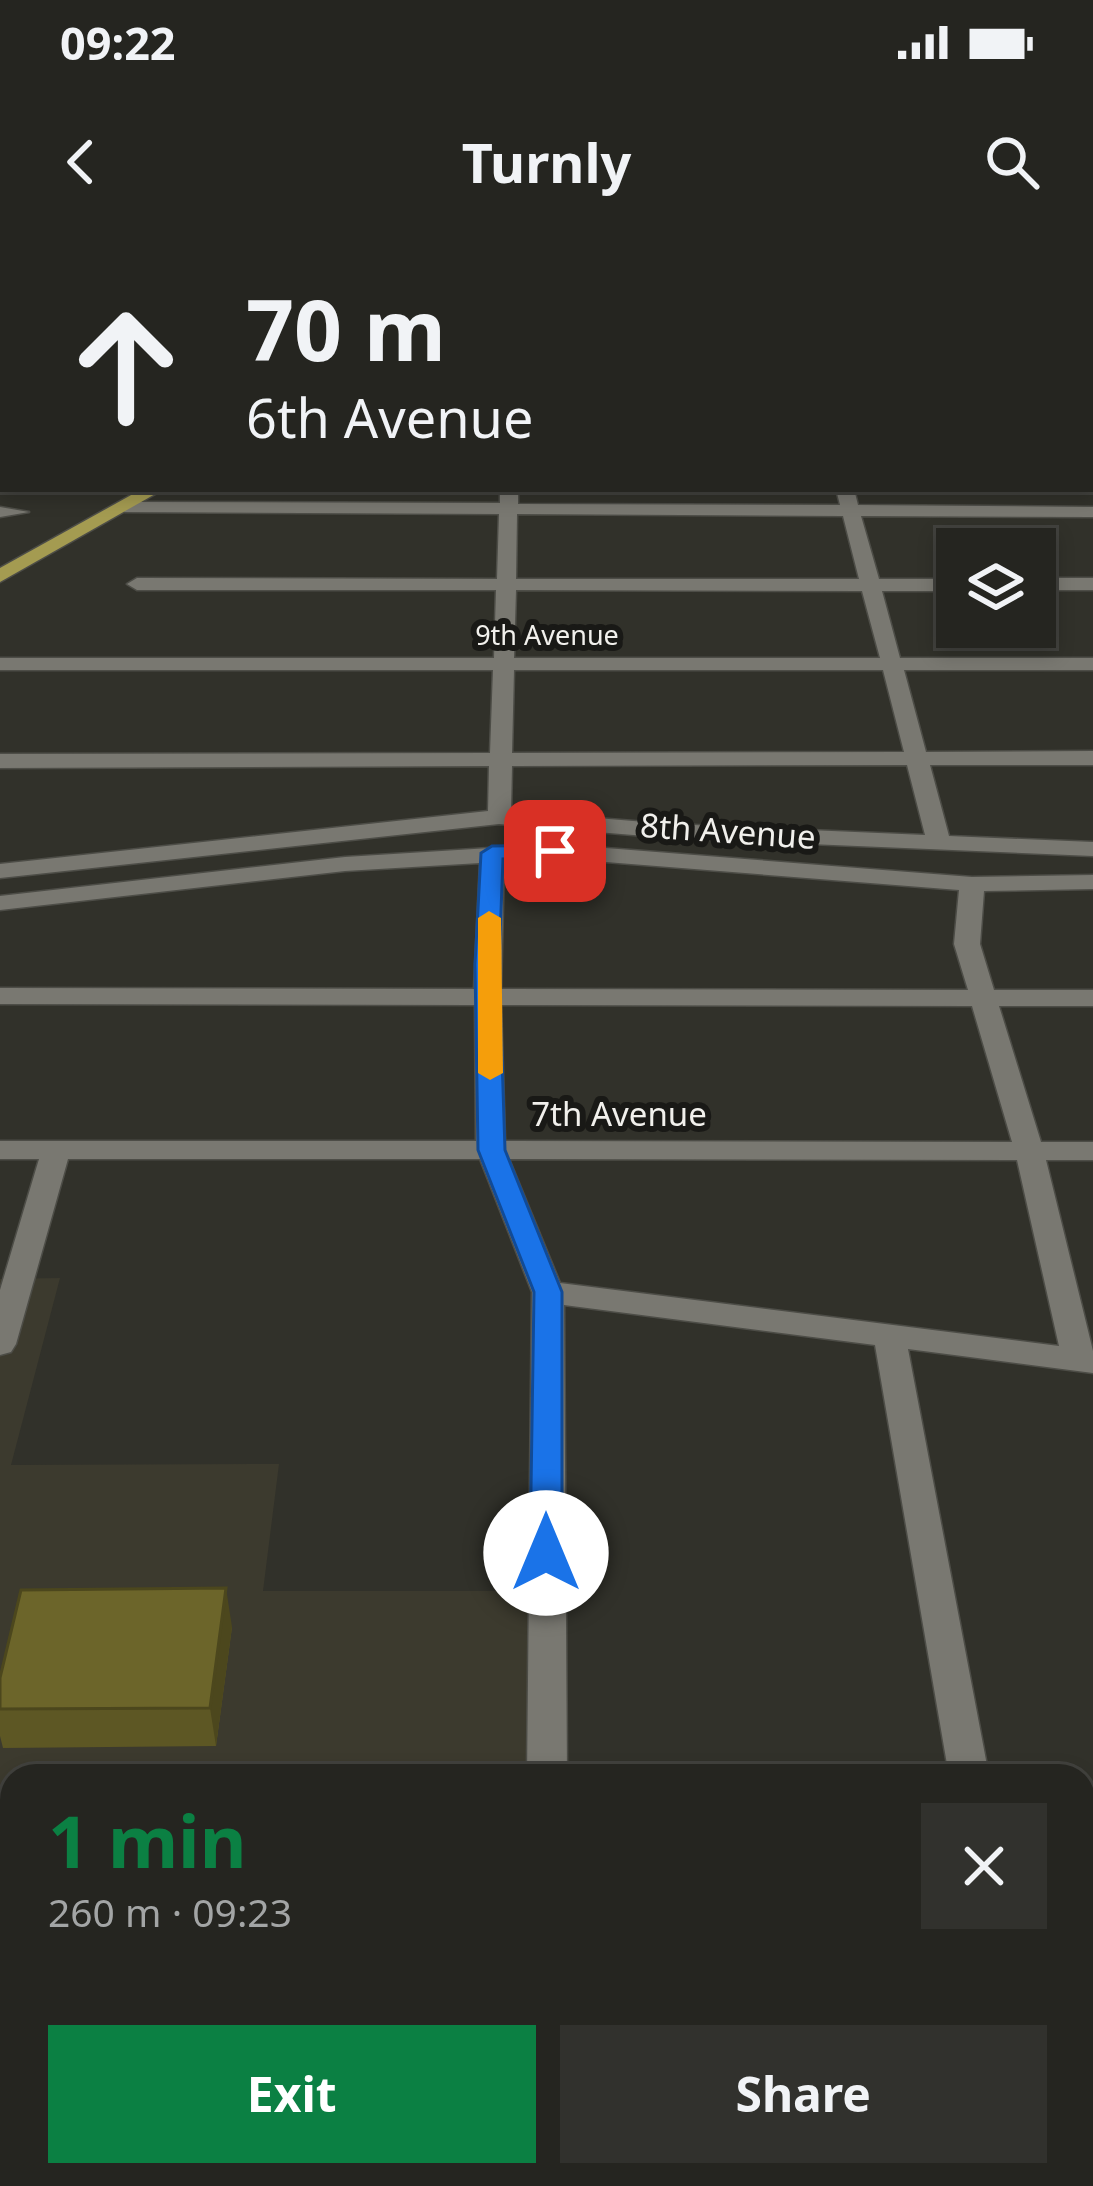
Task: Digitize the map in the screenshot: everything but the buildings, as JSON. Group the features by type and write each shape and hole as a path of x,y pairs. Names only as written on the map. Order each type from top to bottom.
{"main road":[{"path":"0,576 150,492"}],"street":[{"path":"499,817 508,492"},
{"path":"846,492 939,842"},
{"path":"125,507 1093,512"},
{"path":"137,584 936,584"},
{"path":"1056,584 1093,584"},
{"name":"9th Avenue","path":"0,664 1093,664"},
{"path":"0,761 1093,758"},
{"name":"8th Avenue","path":"0,872 499,817 670,831 1093,849"},
{"path":"492,853 491,1150 548,1292 547,1764"},
{"name":"8th Avenue","path":"0,903 492,853 582,853 972,884 1093,882"},
{"path":"548,1292 1086,1361 967,944 972,884"},
{"path":"0,996 1093,998"},
{"name":"7th Avenue","path":"0,1150 1093,1150"},
{"path":"0,1344 56,1150"},
{"path":"890,1334 967,1764"}],"shaded area":[{"path":"60,1278 11,1465 279,1464 263,1591 542,1591 545,1764 0,1764 0,1279"}],"slow traffic":[{"path":"489,918 490,1073"}],"route":[{"path":"546,1553 548,1292 491,1150 487,964 492,853 555,851"}]}
